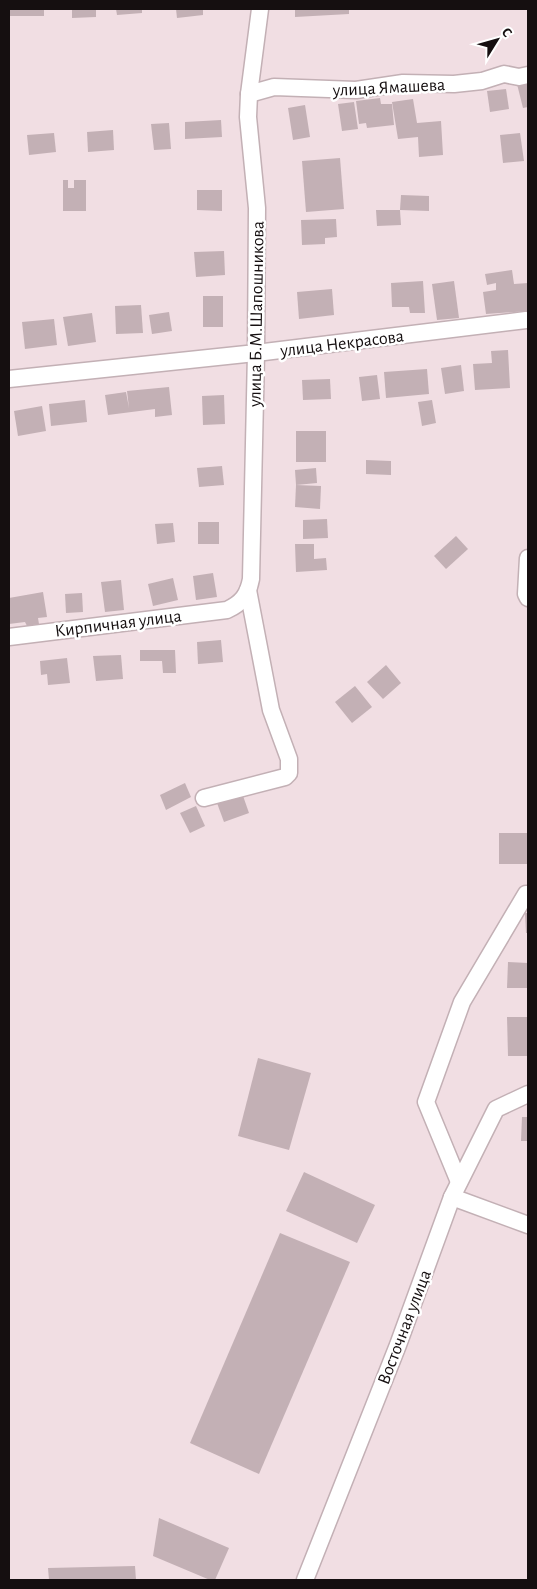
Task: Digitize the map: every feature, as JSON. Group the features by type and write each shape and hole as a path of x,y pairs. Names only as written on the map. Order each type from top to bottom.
{"street":[{"name":"улица Б.М.Шапошникова","path":"204,798 285,778 288,774 290,760 272,710 248,590 250,579 256,354 257,208 248,117 249,94 260,9"},
{"name":"улица Ямашева","path":"249,94 274,87 356,90 403,83 454,84 482,81 504,74 519,77 528,75"},
{"name":"улица Некрасова","path":"9,379 256,354 526,320"},
{"path":"528,558 526,594 528,598"},
{"name":"Кирпичная улица","path":"9,637 226,610 236,606 248,590"},
{"path":"527,894 462,1002 426,1102 456,1190 528,1224"},
{"name":"Восточная улица","path":"306,1580 398,1345 456,1190 496,1109 528,1094"}],"building":[{"path":"9,9 44,9 44,16 9,16"},
{"path":"72,9 96,9 96,17 72,18"},
{"path":"116,9 142,9 142,13 117,15"},
{"path":"176,9 203,9 203,15 177,18"},
{"path":"295,9 349,9 349,14 295,17"},
{"path":"528,81 528,107 523,108 517,84"},
{"path":"506,89 509,109 490,112 487,91"},
{"path":"380,98 381,104 392,104 394,125 367,128 366,123 359,124 356,101"},
{"path":"413,99 417,123 441,121 443,155 419,157 418,137 398,139 392,102"},
{"path":"354,102 358,129 342,131 338,104"},
{"path":"305,105 310,137 293,140 288,108"},
{"path":"221,120 222,137 185,139 185,122"},
{"path":"169,123 171,149 154,150 151,124"},
{"path":"113,130 114,150 88,152 87,132"},
{"path":"54,133 56,152 29,155 27,135"},
{"path":"520,133 524,161 503,163 500,135"},
{"path":"340,158 344,209 306,212 302,161"},
{"path":"63,180 68,180 68,188 74,188 74,180 86,180 86,211 63,211"},
{"path":"197,190 222,190 222,211 197,210"},
{"path":"401,195 429,196 429,211 400,210"},
{"path":"376,210 400,210 401,225 377,226"},
{"path":"336,219 337,237 325,238 325,244 302,245 301,220"},
{"path":"224,251 225,275 196,277 194,252"},
{"path":"512,270 514,284 528,283 528,311 486,314 483,292 496,290 496,283 487,285 485,274"},
{"path":"423,281 425,313 410,313 409,307 392,307 391,283"},
{"path":"454,281 459,318 437,320 432,284"},
{"path":"332,289 334,315 299,319 297,292"},
{"path":"203,296 223,296 223,327 203,327"},
{"path":"141,305 143,333 116,334 115,306"},
{"path":"169,312 172,331 152,334 149,315"},
{"path":"92,313 96,342 68,346 63,317"},
{"path":"54,319 57,345 25,349 22,322"},
{"path":"508,350 510,388 475,390 473,364 492,363 491,351"},
{"path":"461,365 464,391 445,394 441,368"},
{"path":"427,369 429,394 386,398 384,372"},
{"path":"377,375 380,399 362,401 359,377"},
{"path":"330,379 331,399 303,400 302,380"},
{"path":"169,387 172,415 155,417 155,409 108,415 105,395 126,392 129,408 127,391"},
{"path":"224,395 225,424 203,425 202,396"},
{"path":"85,400 87,422 51,426 49,404"},
{"path":"432,400 436,423 422,426 418,402"},
{"path":"42,406 46,431 18,436 14,411"},
{"path":"296,431 326,431 326,462 296,462"},
{"path":"366,460 391,461 391,475 366,474"},
{"path":"222,466 224,485 199,487 197,468"},
{"path":"316,468 317,483 296,485 295,470"},
{"path":"296,485 321,486 320,509 295,507"},
{"path":"327,519 328,538 303,539 303,520"},
{"path":"198,522 219,522 219,544 198,544"},
{"path":"173,523 175,542 157,544 155,524"},
{"path":"456,536 468,549 446,569 434,556"},
{"path":"295,544 314,544 314,559 326,558 327,570 296,572"},
{"path":"213,573 217,597 196,600 193,576"},
{"path":"173,578 178,600 153,606 148,584"},
{"path":"121,580 124,610 105,612 101,582"},
{"path":"43,592 47,617 38,618 39,624 27,626 25,622 9,624 9,598"},
{"path":"82,593 83,612 66,613 65,594"},
{"path":"221,640 223,662 198,664 197,642"},
{"path":"140,650 175,650 176,673 163,673 162,661 140,661"},
{"path":"121,655 123,679 96,681 93,656"},
{"path":"67,658 70,683 48,685 47,674 41,675 40,661"},
{"path":"386,665 401,683 383,699 367,682"},
{"path":"355,686 372,707 352,723 335,702"},
{"path":"185,783 191,797 166,810 160,795"},
{"path":"242,793 249,813 224,822 217,803"},
{"path":"196,806 205,826 190,833 180,813"},
{"path":"499,833 528,833 528,864 499,864"},
{"path":"525,913 528,913 528,933 526,933"},
{"path":"508,962 528,963 528,988 507,988"},
{"path":"507,1017 528,1017 528,1056 508,1056"},
{"path":"258,1058 311,1073 289,1150 238,1136"},
{"path":"522,1117 528,1117 528,1141 521,1141"},
{"path":"304,1172 375,1205 357,1243 286,1211"},
{"path":"280,1233 350,1262 259,1474 190,1443"},
{"path":"159,1518 229,1548 215,1580 210,1580 153,1556"},
{"path":"135,1566 136,1580 49,1580 48,1568"}]}
